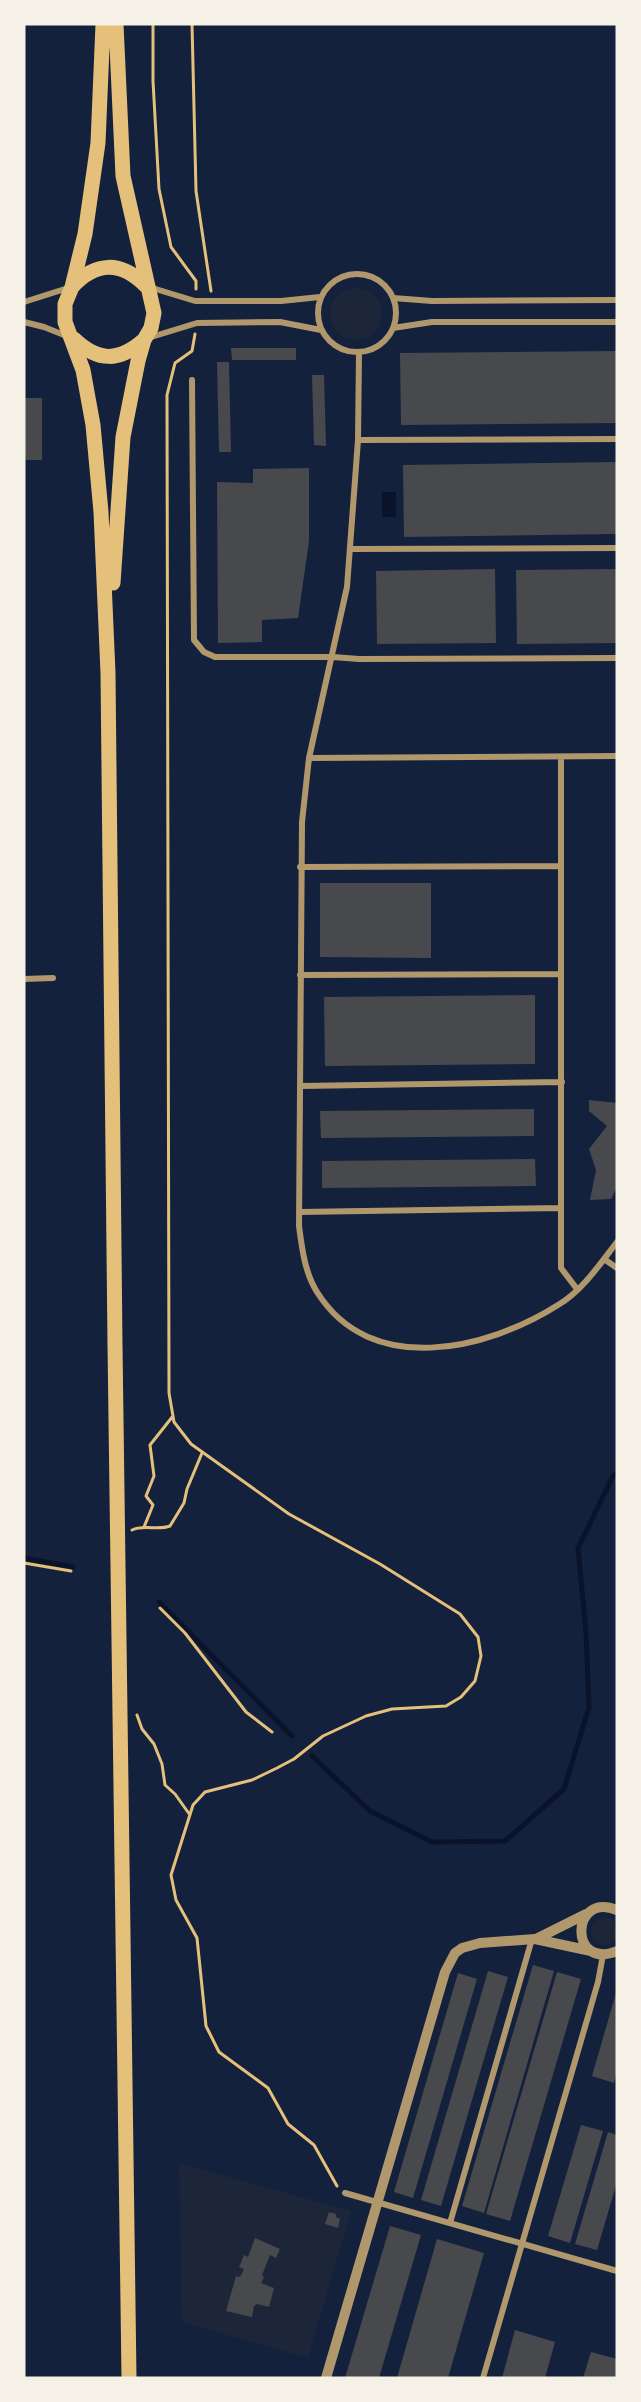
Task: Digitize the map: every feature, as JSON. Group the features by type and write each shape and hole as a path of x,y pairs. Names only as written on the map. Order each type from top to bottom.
{"main road":[{"path":"103,24 98,143 86,234 72,287 65,304 65,322 73,338 83,370 93,425 101,512 108,673 129,2378"},
{"path":"108,673 123,437 144,340 151,327 154,313 152,299 146,286 123,176 116,24"},
{"path":"72,287 88,273 108,267 129,272 146,286"},
{"path":"73,338 84,349 100,356 116,356 132,351 144,340"}],"street":[{"path":"350,274 364,274 376,278 393,298 396,308 393,328 378,346 359,353 345,350 335,346 321,330 318,320 320,297 338,278 350,274"},
{"path":"146,286 195,301 281,301 320,297"},
{"path":"24,302 72,287"},
{"path":"393,298 432,301 617,300"},
{"path":"24,322 73,338"},
{"path":"144,340 197,323 280,322 321,330"},
{"path":"393,328 432,322 617,322"},
{"path":"359,353 358,440 347,587 309,758 302,822 299,1212 304,1262 316,1291 331,1310 358,1333 385,1344 421,1348 457,1346 488,1339 560,1304 577,1289 617,1242"},
{"path":"192,380 194,640 204,652 215,657 617,658"},
{"path":"358,440 617,439"},
{"path":"350,549 617,548"},
{"path":"309,758 617,756"},
{"path":"561,757 561,1268 577,1289"},
{"path":"300,867 561,866"},
{"path":"300,975 561,974"},
{"path":"24,979 53,978"},
{"path":"300,1086 562,1082"},
{"path":"299,1212 561,1208"},
{"path":"604,1259 617,1268"},
{"path":"450,2223 533,1939 602,1907 617,1903"},
{"path":"602,1907 617,1910"},
{"path":"589,1913 581,1926 580,1934 591,1951"},
{"path":"326,2378 441,1983 455,1953 469,1945 533,1939 603,1955 617,1951"},
{"path":"483,2378 598,1982 603,1955"},
{"path":"345,2193 617,2271"}],"path":[{"path":"153,24 159,189 171,247 196,281"},
{"path":"192,24 196,191 213,301"},
{"path":"192,351 176,363 167,395 169,1393 174,1422 191,1444 289,1514 380,1564 460,1614 478,1636 481,1656 476,1681 461,1697 446,1706 392,1709 366,1716 335,1729 294,1759 252,1780 205,1792 193,1805 171,1875 176,1900 197,1938 206,2026 219,2052 268,2088 288,2124 314,2145 333,2182 345,2193"},
{"path":"144,1527 153,1505 146,1496 154,1476 150,1445 173,1416"},
{"path":"129,1538 135,1528 170,1526 184,1503 187,1489 203,1453"},
{"path":"24,1563 71,1571"},
{"path":"160,1608 185,1633 246,1712 272,1732"},
{"path":"134,1709 142,1729 154,1744 162,1764 165,1785 175,1794 190,1815"}],"shaded area":[{"path":"351,288 361,288 375,295 382,314 375,333 361,340 351,340 341,336 334,329 330,319 330,309 334,299 341,292"},
{"path":"382,492 396,492 396,517 382,517"},
{"path":"605,1917 615,1921 619,1931 615,1941 605,1945 595,1941 591,1931 595,1921"},
{"path":"179,2163 351,2211 308,2358 182,2322"}],"building":[{"path":"231,348 296,348 296,360 232,360"},
{"path":"617,351 617,423 401,425 400,353"},
{"path":"217,362 229,362 231,452 219,452"},
{"path":"312,375 324,375 326,446 314,445"},
{"path":"24,398 42,398 42,460 25,460"},
{"path":"617,462 617,534 404,537 403,465"},
{"path":"309,468 309,541 298,618 262,620 262,642 218,643 217,482 253,483 253,469"},
{"path":"495,569 496,643 377,644 376,571"},
{"path":"617,569 617,643 517,644 516,570"},
{"path":"320,883 431,883 431,958 320,957"},
{"path":"535,995 535,1064 325,1066 324,997"},
{"path":"589,1100 617,1103 617,1187 611,1199 590,1200 596,1170 589,1149 607,1126 589,1111"},
{"path":"534,1109 534,1136 321,1138 320,1111"},
{"path":"535,1159 536,1186 322,1188 322,1161"},
{"path":"533,1965 554,1971 484,2213 462,2206"},
{"path":"488,1971 508,1977 441,2206 421,2200"},
{"path":"557,1972 581,1979 510,2221 486,2214"},
{"path":"458,1973 477,1979 413,2198 394,2192"},
{"path":"616,1993 617,2071 614,2083 592,2076"},
{"path":"581,2125 603,2131 570,2243 548,2236"},
{"path":"608,2132 617,2135 617,2182 597,2250 575,2244"},
{"path":"329,2212 336,2214 336,2217 340,2219 338,2228 325,2224"},
{"path":"390,2226 421,2235 379,2378 345,2378"},
{"path":"255,2238 280,2249 276,2258 270,2255 262,2275 264,2277 261,2283 274,2288 269,2307 257,2304 254,2306 252,2317 226,2311 236,2276 240,2277 244,2269 239,2267 244,2255 248,2257"},
{"path":"437,2239 484,2253 448,2378 397,2378"},
{"path":"515,2330 555,2342 545,2378 502,2378"},
{"path":"591,2352 617,2359 617,2378 583,2378"}],"waterway":[{"path":"312,1756 370,1811 432,1842 505,1841 564,1789 589,1707 586,1632 578,1548 613,1476 617,1473"},
{"path":"24,1558 73,1567"},
{"path":"159,1602 292,1736"}]}
